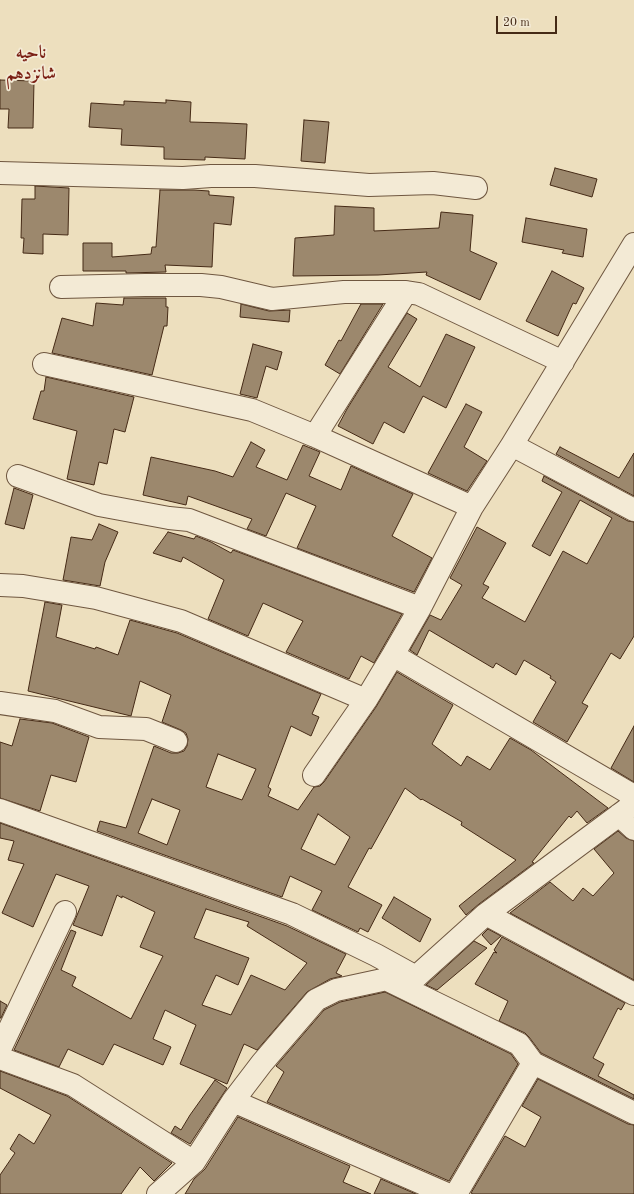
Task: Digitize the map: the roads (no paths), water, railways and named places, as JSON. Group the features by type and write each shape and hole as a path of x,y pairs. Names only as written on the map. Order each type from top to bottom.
{"street":[{"path":"0,173 183,178 211,176 255,176 370,185 433,183 476,188"},
{"path":"314,775 366,700 420,608 472,507 512,445 634,244"},
{"path":"61,287 200,285 272,299 344,292 406,292 419,294 563,362"},
{"path":"315,436 406,292"},
{"path":"44,364 252,410 315,436 472,507"},
{"path":"512,445 634,510"},
{"path":"18,476 99,505 169,518 189,520 420,608"},
{"path":"0,585 23,586 96,598 181,621 366,700"},
{"path":"393,655 634,796"},
{"path":"0,703 55,711 99,727 146,729 176,741"},
{"path":"0,810 292,914 376,955 416,977"},
{"path":"161,1193 194,1162 233,1101 262,1063 316,1000 336,990 387,979 416,977 486,914 629,816"},
{"path":"0,1049 65,912"},
{"path":"486,914 634,994"},
{"path":"387,979 519,1044 532,1063 634,1113"},
{"path":"0,1058 72,1085 194,1162"},
{"path":"456,1194 532,1063"},
{"path":"233,1101 447,1194"}],"district":[{"name":"ناحیه شانزدهم","path":"31,63"}]}
